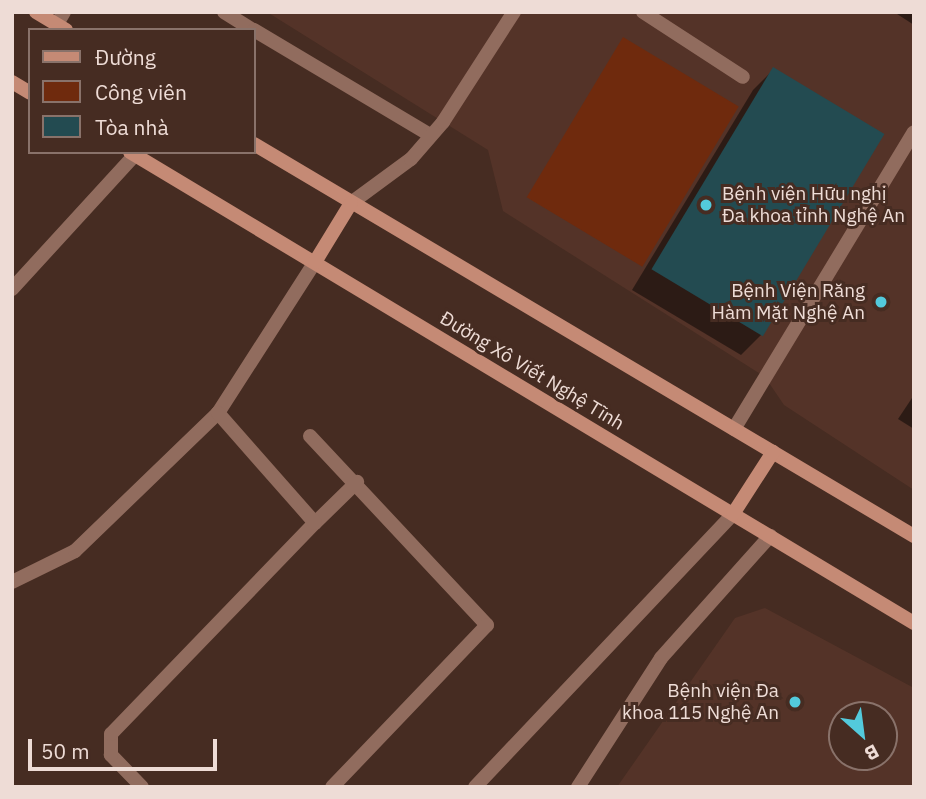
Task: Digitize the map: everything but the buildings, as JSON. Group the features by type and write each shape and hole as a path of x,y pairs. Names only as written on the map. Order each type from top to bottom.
{"main road":[{"path":"36,12 62,22"},
{"path":"12,82 28,92"},
{"path":"256,145 914,536"},
{"name":"Đường Xô Viết Nghệ Tĩnh","path":"132,154 914,623"},
{"path":"315,262 351,203"},
{"path":"733,514 773,452"}],"street":[{"path":"224,12 250,28"},
{"path":"643,12 743,76"},
{"path":"351,203 411,159 430,135 508,14"},
{"path":"256,32 430,135"},
{"path":"734,429 914,132"},
{"path":"12,289 132,154"},
{"path":"12,582 75,551 218,413 315,262"},
{"path":"218,413 315,523"},
{"path":"310,436 357,482 487,625 332,787"},
{"path":"142,787 111,755 111,734 357,482"},
{"path":"475,787 733,514"},
{"path":"578,787 661,658 770,536"}],"shaded area":[{"name":"Bệnh viện Hữu nghị Đa khoa tỉnh Nghệ An","path":"267,12 914,12 914,490 784,405 765,377 503,211 488,150"},
{"name":"Bệnh viện Đa khoa 115 Nghệ An","path":"765,608 914,688 914,787 617,787 735,618"}],"green space":[{"path":"623,37 739,107 642,267 527,197"}],"place":[{"name":"Bệnh viện Hữu nghị Đa khoa tỉnh Nghệ An","path":"706,205"},
{"name":"Bệnh Viện Răng Hàm Mặt Nghệ An","path":"881,302"},
{"name":"Bệnh viện Đa khoa 115 Nghệ An","path":"795,702"}]}
